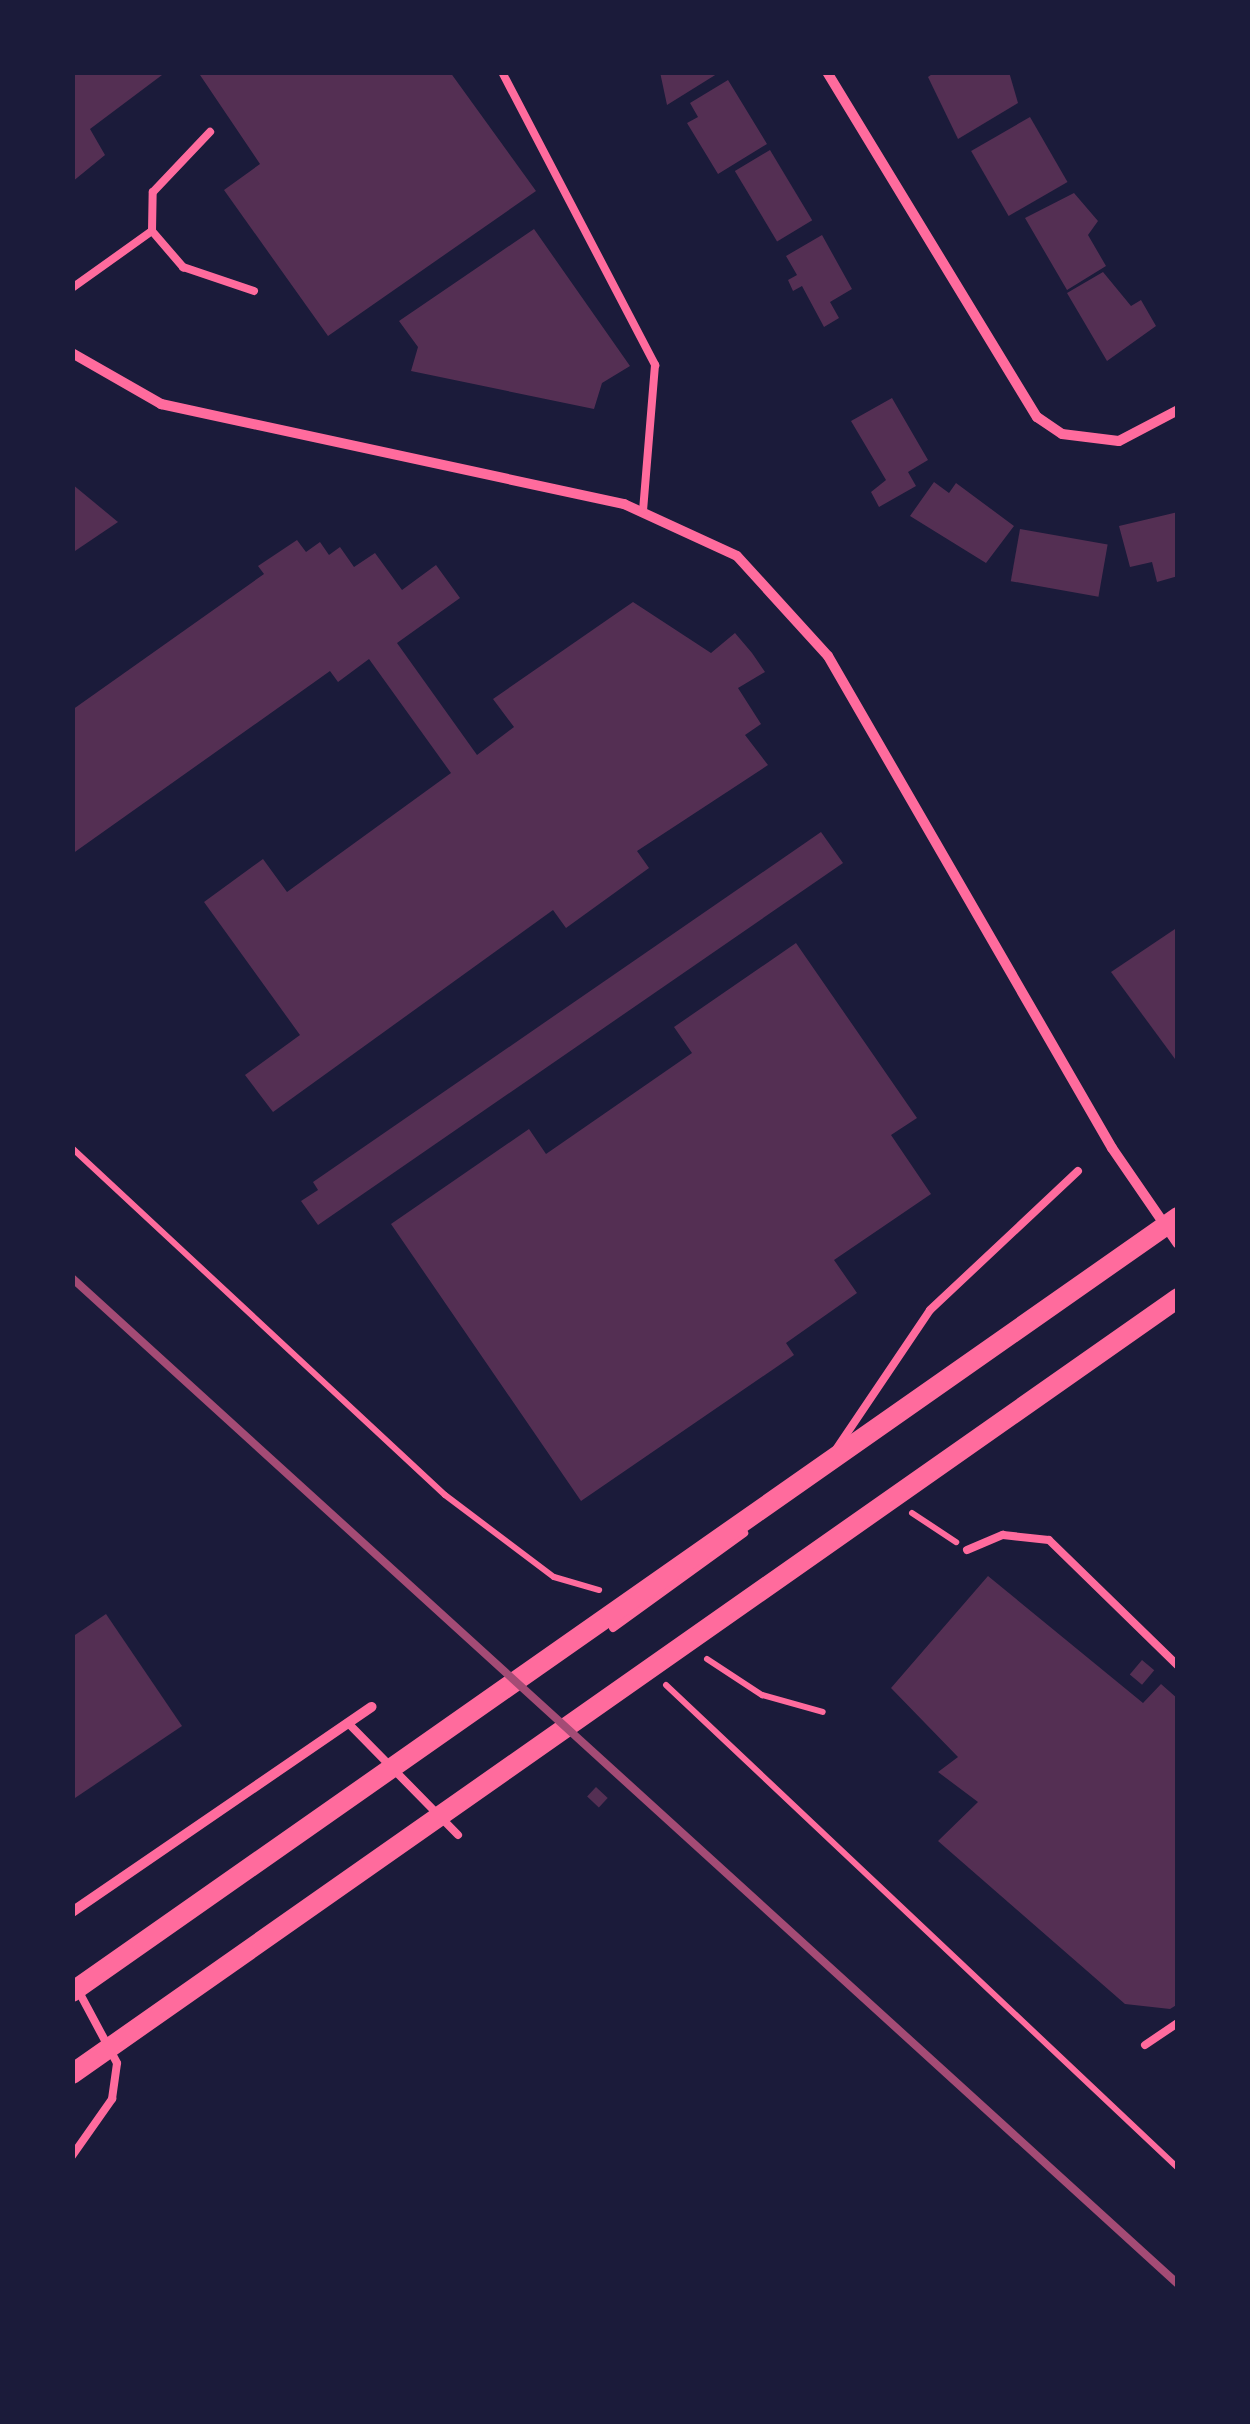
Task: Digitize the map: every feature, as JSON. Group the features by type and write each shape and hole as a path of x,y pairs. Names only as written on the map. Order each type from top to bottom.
{"main road":[{"path":"72,1992 1064,1296 1173,1229"},
{"path":"72,2074 1178,1298"}],"street":[{"path":"827,72 1038,417 1062,434 1120,441 1178,410"},
{"path":"72,352 131,392 196,415 644,510 730,550 818,641 1173,1229"},
{"path":"72,1912 371,1707"}],"lane":[{"path":"502,72 654,366 644,510"},
{"path":"210,132 152,192 152,231 183,267 254,292"},
{"path":"72,288 152,231"},
{"path":"613,1628 827,1473 848,1419 930,1310 1078,1171"},
{"path":"967,1550 1004,1535 1050,1540 1178,1666"},
{"path":"348,1723 458,1836"},
{"path":"72,1982 117,2064 112,2099 72,2156"},
{"path":"1146,2045 1178,2023"}],"path":[{"path":"72,1148 445,1495 576,1589 620,1584"},
{"path":"750,1680 762,1695 824,1712"},
{"path":"685,1704 1178,2168"}],"building":[{"path":"72,72 166,72 90,129 105,155 72,182"},
{"path":"198,72 450,72 536,191 328,336 224,190 260,164"},
{"path":"660,72 720,72 667,105"},
{"path":"935,72 1009,72 1018,103 958,139 928,77"},
{"path":"728,80 767,144 718,174 687,123 698,117 690,103"},
{"path":"1030,117 1068,182 1009,216 971,151"},
{"path":"770,150 812,220 777,241 735,171"},
{"path":"1074,193 1098,221 1088,235 1106,266 1067,290 1025,218"},
{"path":"534,229 630,366 602,383 594,409 411,371 418,347 399,321"},
{"path":"822,235 852,289 830,302 839,318 824,327 802,286 793,291 788,280 797,275 786,256"},
{"path":"1103,272 1131,306 1141,300 1156,326 1107,361 1067,293"},
{"path":"892,398 928,460 908,472 916,486 879,507 871,492 886,480 851,421"},
{"path":"934,482 949,493 956,483 1014,526 986,563 910,516"},
{"path":"72,484 118,522 72,553"},
{"path":"1178,512 1178,576 1157,582 1152,562 1130,567 1119,526"},
{"path":"1020,529 1108,544 1098,597 1011,581"},
{"path":"297,540 306,552 320,542 329,555 340,547 354,567 375,553 402,590 436,565 460,598 397,643 477,755 514,727 493,699 633,602 711,653 735,633 752,653 765,672 738,688 761,724 745,735 768,765 637,851 649,868 566,928 553,910 273,1112 245,1075 300,1035 204,902 263,859 287,892 451,773 369,659 338,682 330,671 72,854 72,710 264,574 258,566"},
{"path":"821,832 843,863 318,1225 301,1201 318,1190 313,1182"},
{"path":"1178,927 1178,1063 1111,972"},
{"path":"796,943 917,1118 891,1135 931,1194 834,1260 857,1293 786,1343 794,1355 581,1501 391,1224 529,1129 546,1154 692,1053 674,1027"},
{"path":"988,1576 1143,1703 1161,1684 1178,1699 1178,2004 1170,2009 1125,2004 938,1841 978,1802 938,1772 958,1757 891,1688"},
{"path":"106,1614 182,1726 72,1800 72,1637"},
{"path":"1142,1660 1154,1670 1142,1685 1130,1675"},
{"path":"596,1787 608,1798 599,1807 587,1797"}],"railway":[{"path":"72,1278 1178,2284"}]}
